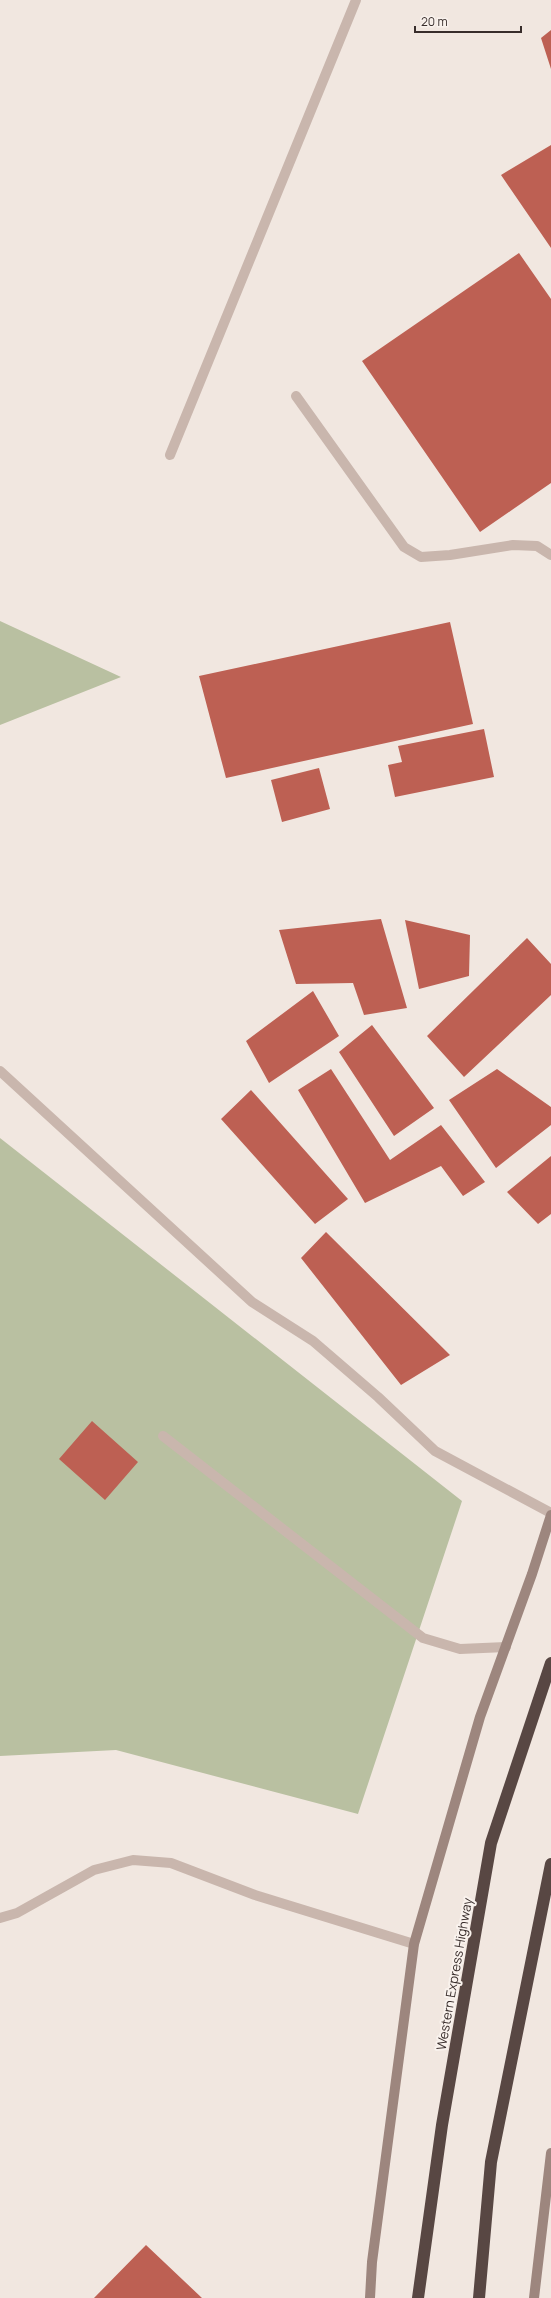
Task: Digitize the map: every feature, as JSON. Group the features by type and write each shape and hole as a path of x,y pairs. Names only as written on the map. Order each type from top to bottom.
{"highway":[{"name":"Western Express Highway","path":"418,2298 442,2125 491,1843 551,1663"},
{"path":"478,2298 491,2162 551,1864"}],"street":[{"path":"170,455 356,0"},
{"path":"296,396 404,547 420,557 450,555 513,545 537,546 551,555"},
{"path":"0,1071 252,1302 313,1341 378,1397 435,1451 551,1514 506,1647 480,1717 414,1944 372,2262 370,2298"},
{"path":"163,1436 423,1638 460,1649 506,1647"},
{"path":"0,1918 17,1913 94,1870 133,1860 171,1863 255,1895 414,1944"},
{"path":"534,2298 550,2178 551,2153"}],"green space":[{"path":"0,621 121,677 0,725"},
{"path":"0,1138 462,1501 358,1814 116,1750 0,1756"}],"building":[{"path":"551,30 551,69 541,38"},
{"path":"551,145 551,248 501,175"},
{"path":"519,253 551,299 551,483 480,532 362,361"},
{"path":"450,622 473,724 226,778 199,676"},
{"path":"484,729 494,777 395,797 388,765 402,762 398,746"},
{"path":"319,768 330,809 282,822 271,780"},
{"path":"381,919 407,1008 364,1015 353,983 296,984 279,930"},
{"path":"405,920 470,935 469,976 419,989"},
{"path":"527,938 551,964 551,995 464,1077 427,1036"},
{"path":"313,991 339,1036 269,1083 246,1041"},
{"path":"372,1025 434,1108 394,1136 339,1052"},
{"path":"331,1069 390,1160 441,1125 485,1182 463,1196 441,1166 365,1203 298,1090"},
{"path":"497,1069 551,1107 551,1125 496,1168 449,1100"},
{"path":"251,1090 348,1199 315,1224 221,1119"},
{"path":"551,1156 551,1214 538,1224 507,1192"},
{"path":"326,1232 450,1355 401,1385 301,1258"},
{"path":"92,1421 138,1462 105,1500 59,1459"},
{"path":"146,2245 202,2298 94,2298"}]}
